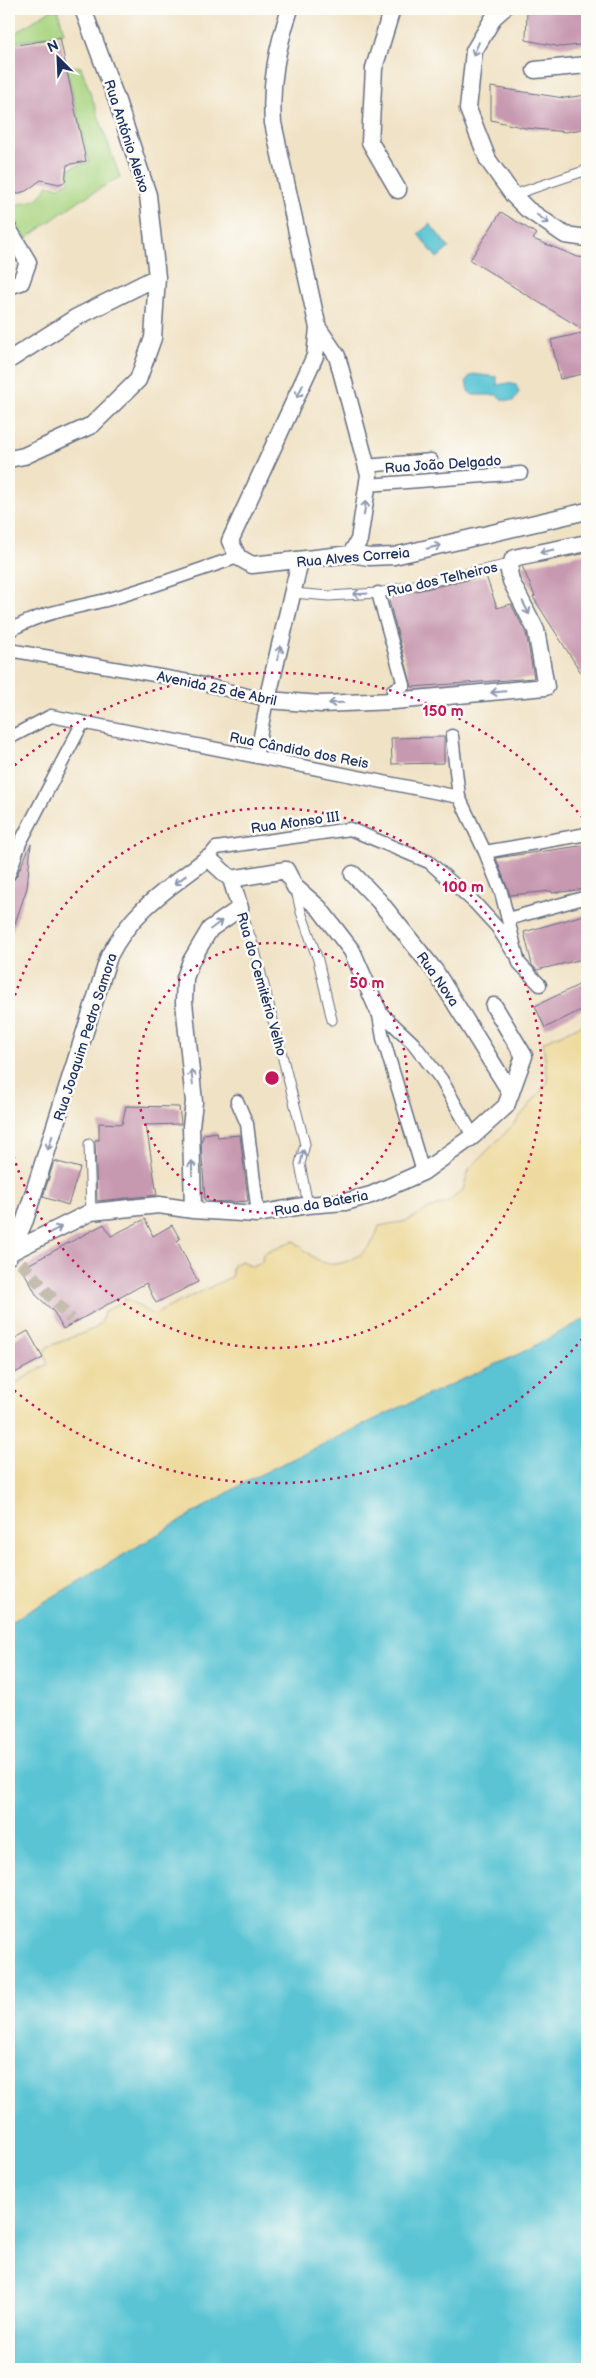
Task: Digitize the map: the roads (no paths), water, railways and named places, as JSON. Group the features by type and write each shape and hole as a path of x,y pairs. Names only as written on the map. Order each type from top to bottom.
{"street":[{"name":"Rua António Aleixo","path":"9,459 24,456 92,425 138,380 153,338 157,277 148,196 118,101 83,9"},
{"path":"9,631 24,621 111,599 238,557 230,540 315,356 318,328 273,123 271,95 273,71 278,45 290,9"},
{"path":"392,9 374,68 370,142 398,190"},
{"path":"503,9 494,17 474,51 468,109 488,160 513,195 527,209 565,235 587,238"},
{"path":"535,70 587,65"},
{"path":"9,230 28,262 21,282 9,286"},
{"path":"9,360 74,318 157,277"},
{"path":"318,328 337,356 369,475 359,540 351,554"},
{"path":"315,356 323,349 333,350"},
{"path":"366,466 432,460"},
{"name":"Rua João Delgado","path":"368,485 521,474"},
{"name":"Rua Alves Correia","path":"238,557 252,565 351,554 369,557 394,556 587,511"},
{"name":"Rua dos Telheiros","path":"510,564 518,557 587,543"},
{"path":"256,757 267,700 300,561"},
{"name":"Avenida 25 de Abril","path":"9,650 195,682 267,700 321,704 394,701 546,687 536,630 511,581 510,564"},
{"path":"378,593 404,686 392,690 394,701"},
{"name":"Rua Cândido dos Reis","path":"9,738 51,716 82,724 459,797"},
{"path":"9,874 20,843 82,724"},
{"path":"452,736 459,797 485,852 508,919 519,963"},
{"name":"Rua Afonso III","path":"208,858 216,848 350,830 429,862 475,902 497,927 519,963 540,985"},
{"path":"485,852 587,834"},
{"path":"208,858 231,880 286,870 319,908 352,951 378,1010 383,1038 423,1172"},
{"name":"Rua Joaquim Pedro Samora","path":"10,1254 25,1220 109,956 121,933 142,909 208,858"},
{"name":"Rua Nova","path":"353,874 379,901 435,971 510,1093"},
{"name":"Rua do Cemitério Velho","path":"231,880 240,908"},
{"path":"508,919 587,897"},
{"path":"193,1210 192,1126 194,1102 184,1002 185,978 198,948 210,929 240,908"},
{"name":"Rua da Bateria","path":"10,1254 91,1212 159,1205 193,1210 258,1214 308,1205 345,1202 372,1195 423,1172 473,1136 506,1106 524,1056 494,1006"},
{"path":"378,1010 413,1043 442,1079 473,1136"},
{"path":"237,1101 247,1124 258,1214"}],"lane":[{"path":"513,195 587,170"},
{"name":"Rua dos Telheiros","path":"293,593 329,596 378,593 510,564"},
{"path":"299,886 301,912 318,960 332,1020"},
{"name":"Rua do Cemitério Velho","path":"240,908 254,947 305,1144 300,1164 308,1205"},
{"path":"90,1144 91,1212"}],"water":[{"path":"430,224 449,248 437,258 418,234"},
{"path":"473,374 497,377 497,385 509,383 516,385 519,392 513,401 503,400 497,395 473,395 468,391 466,380"},
{"path":"587,1318 587,2369 9,2369 9,1623 251,1479 390,1412 517,1355"}],"tunnel":[{"path":"9,1249 71,1319"}]}
